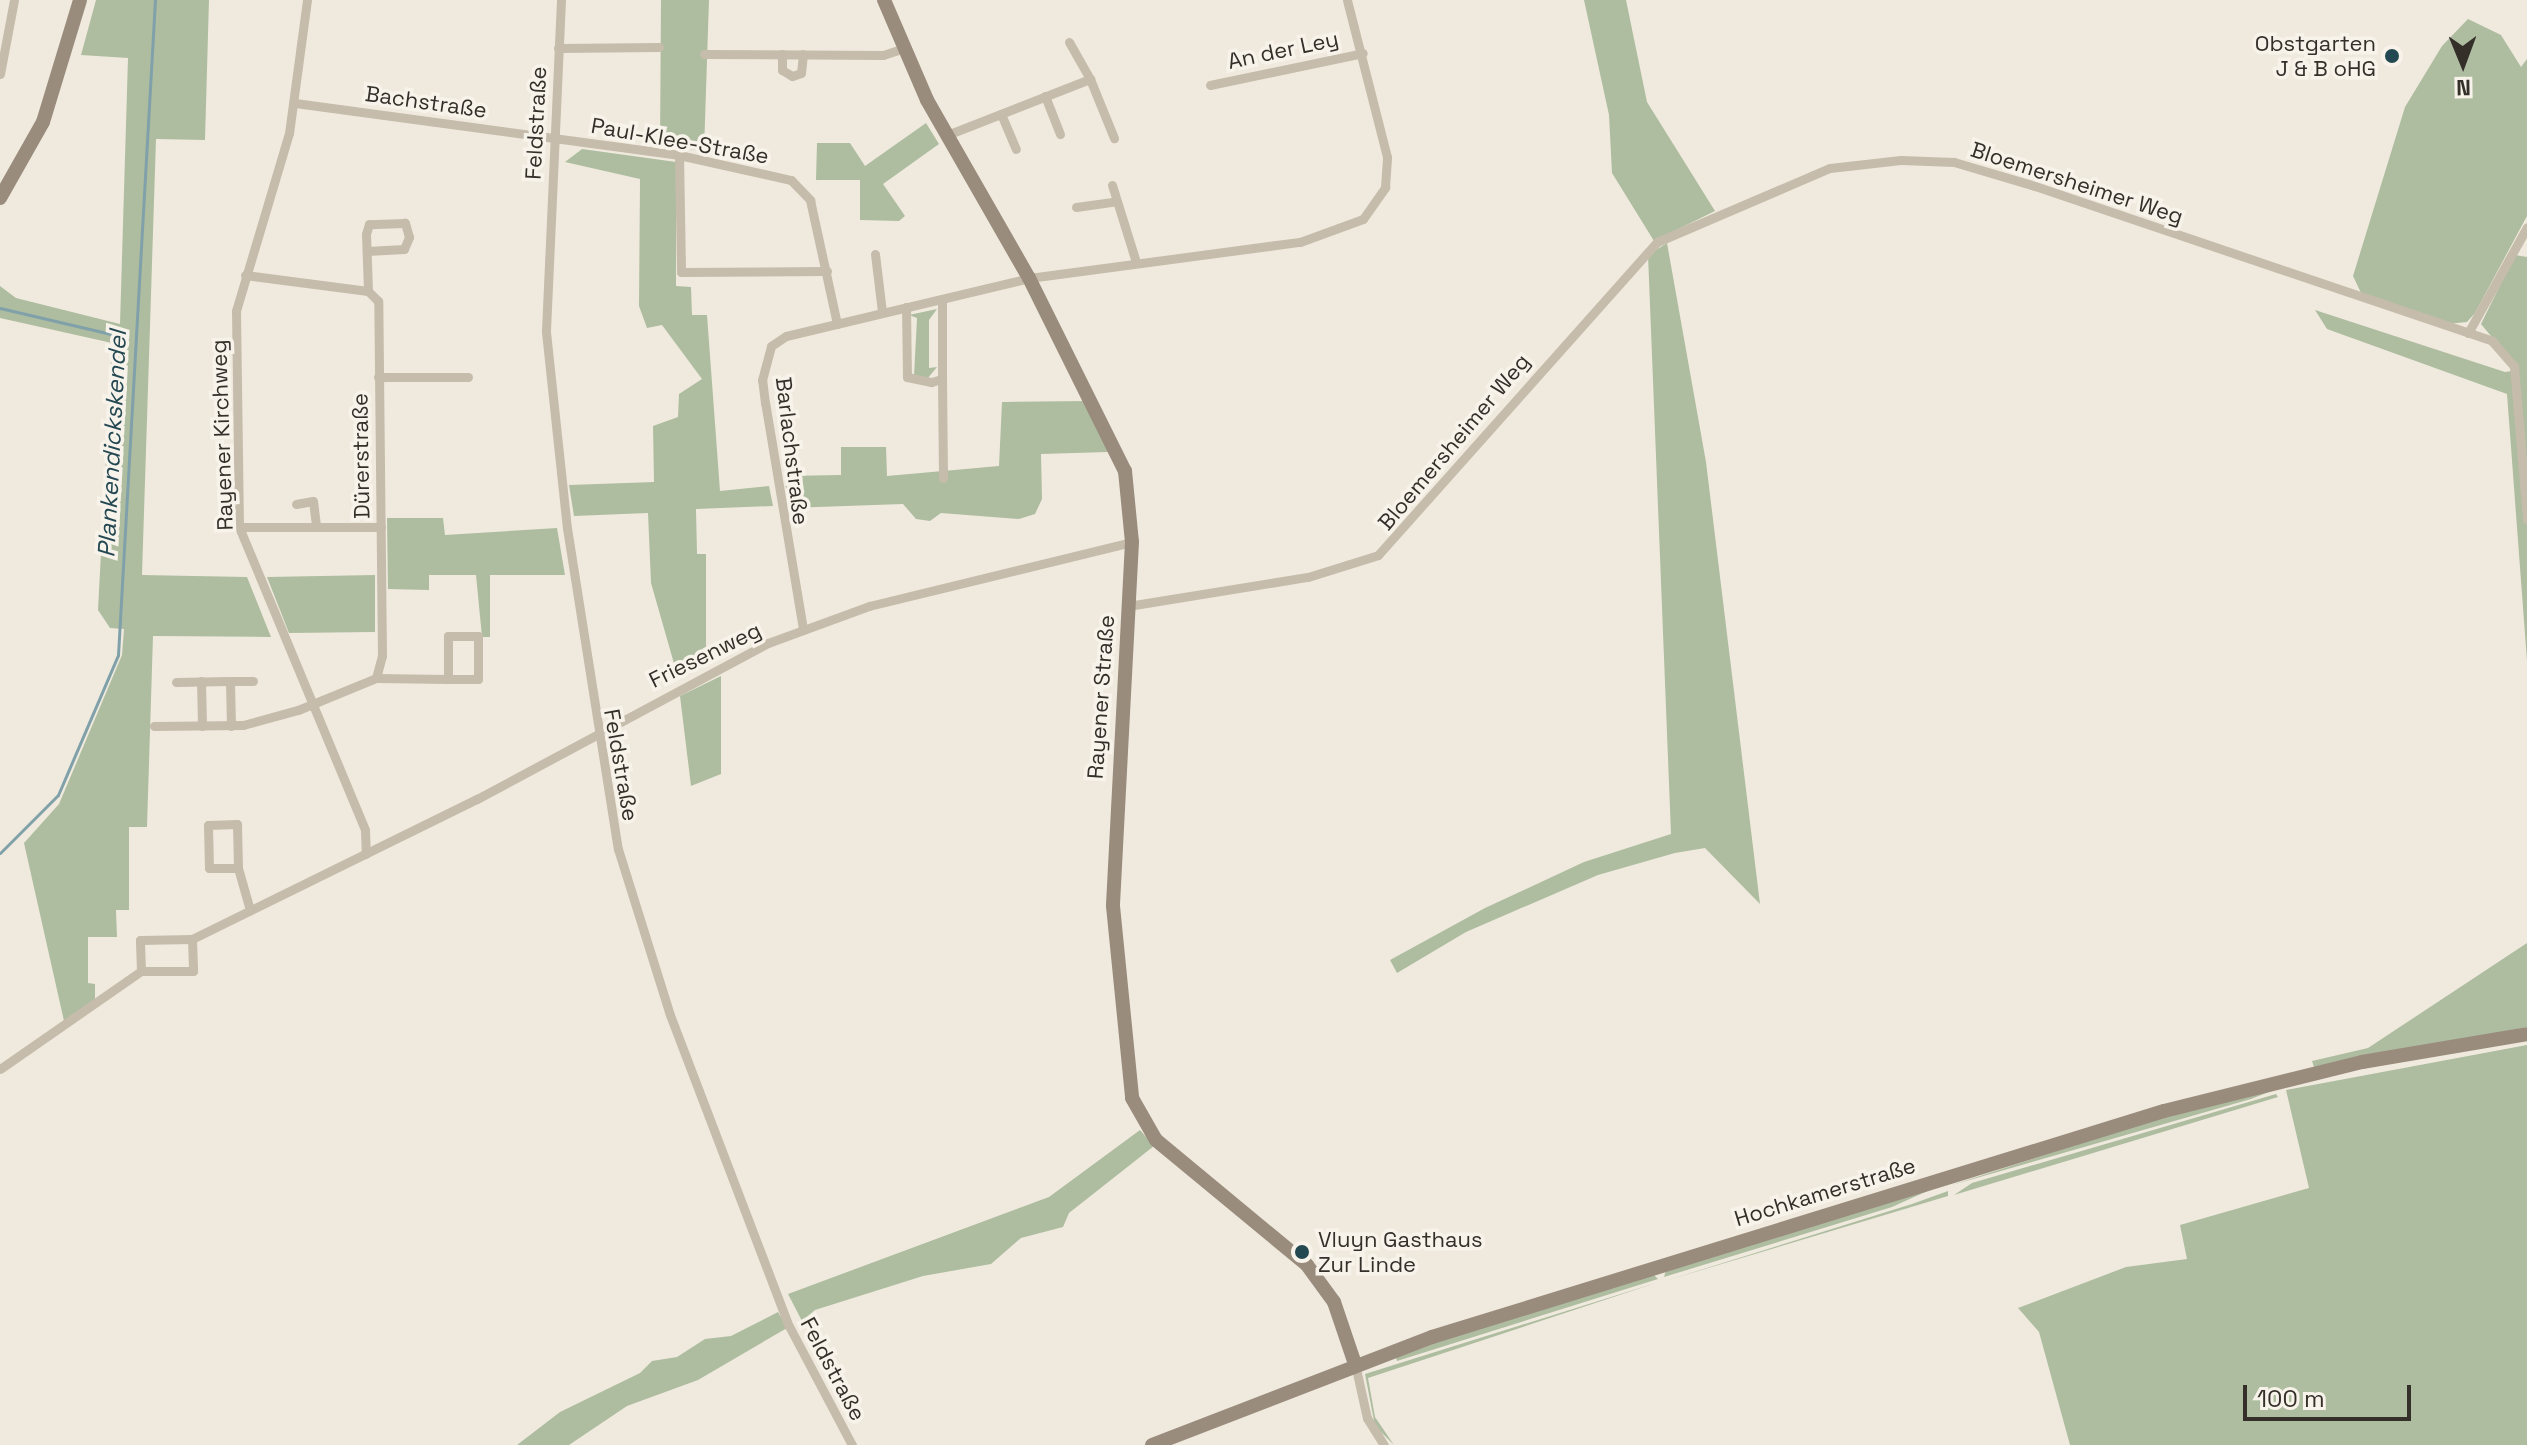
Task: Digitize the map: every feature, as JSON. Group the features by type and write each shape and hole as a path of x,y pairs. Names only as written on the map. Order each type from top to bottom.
{"street":[{"path":"0,74 14,0"},
{"path":"0,198 53,98 80,0"},
{"name":"Rayener Kirchweg","path":"307,0 295,103 236,311 239,527 310,705 365,830 366,854"},
{"name":"Feldstraße","path":"561,0 552,138 546,332 551,408 596,731 627,889 670,1015 789,1326 852,1445"},
{"name":"Rayener Straße","path":"884,0 902,49 1029,278 1119,452 1132,542 1113,906 1132,1098 1156,1140 1296,1254 1323,1284 1355,1364"},
{"name":"Barlachstraße","path":"803,629 762,380 767,352 778,340 1029,278 1300,242 1363,219 1380,199 1388,173 1363,53 1347,0"},
{"path":"1069,42 1090,79 1114,138"},
{"name":"Feldstraße","path":"558,48 659,47"},
{"path":"704,54 883,55 902,49"},
{"name":"An der Ley","path":"1210,85 1363,53"},
{"path":"782,54 782,70 792,76 801,73 803,54"},
{"path":"947,135 1090,79"},
{"path":"1045,96 1060,134"},
{"name":"Bachstraße","path":"295,103 552,138"},
{"path":"1001,114 1016,149"},
{"name":"Paul-Klee-Straße","path":"552,138 679,155 779,176 808,193 837,324"},
{"path":"679,155 681,272 827,271"},
{"name":"Bloemersheimer Weg","path":"1128,606 1308,577 1378,555 1657,242 1830,168 1954,162 2468,333 2504,349 2514,366 2527,519"},
{"path":"1112,185 1113,202 1136,262"},
{"path":"1076,207 1113,202"},
{"path":"405,223 404,249 367,251 369,224 405,223"},
{"path":"2468,333 2527,227"},
{"name":"Dürerstraße","path":"367,251 368,291 379,307 381,527 376,678"},
{"path":"875,254 882,312"},
{"path":"245,275 368,291"},
{"path":"942,299 943,478"},
{"path":"906,307 907,377 942,379"},
{"path":"378,377 468,377"},
{"path":"296,504 313,501 316,527"},
{"path":"239,527 381,527"},
{"name":"Friesenweg","path":"141,971 140,940 192,939 366,854 596,731 803,629 970,579 1132,542"},
{"path":"154,726 231,726 310,705 376,678 448,679 478,679 478,636 448,636 448,679"},
{"path":"201,681 202,726"},
{"path":"230,681 231,726"},
{"path":"176,682 253,681"},
{"path":"238,868 209,868 208,825 237,824 238,868 250,910"},
{"path":"0,1069 141,971 193,971 192,939"},
{"name":"Hochkamerstraße","path":"1152,1445 1355,1364 2198,1101 2362,1062 2527,1034"},
{"path":"1355,1364 1367,1418 1384,1445"}],"green space":[{"path":"96,0 209,0 205,140 156,139 142,575 247,577 271,637 153,636 147,827 129,827 129,910 116,910 117,937 88,937 88,983 95,984 95,1002 64,1021 24,843 59,804 122,655 124,629 110,628 98,610 112,343 0,318 0,286 16,298 120,324 128,58 81,55"},
{"path":"661,0 709,0 704,151 660,145"},
{"path":"1584,0 1626,0 1647,102 1715,211 1654,241 1612,173 1609,115"},
{"path":"2468,19 2501,35 2521,67 2527,59 2527,216 2475,313 2467,322 2447,324 2362,295 2353,276 2405,107 2442,46"},
{"path":"926,123 939,144 883,184 905,216 899,221 860,220 860,180 816,180 817,143 850,143 865,166"},
{"path":"582,149 676,162 676,286 691,287 692,315 707,315 720,491 769,486 773,506 696,509 697,554 706,554 706,663 677,674 651,583 648,513 574,516 569,485 654,482 653,426 678,417 679,394 702,379 662,325 647,328 639,306 640,179 565,162"},
{"path":"1667,243 1706,462 1760,904 1705,848 1675,853 1598,875 1466,932 1397,973 1390,960 1485,908 1584,862 1671,834 1648,255"},
{"path":"2515,255 2527,257 2527,661 2507,394 2327,329 2315,310 2505,372 2519,370 2481,324"},
{"path":"937,309 929,320 929,368 937,367 928,378 914,376 917,318 909,315"},
{"path":"1087,401 1108,452 1041,454 1042,499 1035,514 1019,519 941,513 930,521 916,519 903,504 789,508 784,476 841,475 841,447 886,447 887,476 999,466 1002,402"},
{"path":"387,518 443,518 445,535 557,528 565,575 490,575 490,637 482,637 476,575 429,575 429,590 388,589"},
{"path":"375,575 375,632 289,633 267,577"},
{"path":"721,676 721,774 691,786 680,696"},
{"path":"2527,943 2527,1027 2314,1067 2312,1061 2368,1048"},
{"path":"2527,1045 2527,1445 2070,1445 2039,1332 2018,1308 2126,1267 2187,1259 2180,1225 2309,1188 2286,1090"},
{"path":"2274,1090 2251,1099 1952,1185 2165,1116"},
{"path":"2276,1094 2278,1097 1954,1195 1972,1183"},
{"path":"1140,1130 1154,1146 1069,1213 1063,1227 1021,1238 991,1264 923,1276 815,1310 802,1321 788,1294 1049,1197"},
{"path":"1943,1184 1892,1207 1664,1277 1666,1270"},
{"path":"1948,1191 1948,1196 1665,1281 1912,1204"},
{"path":"1654,1275 1658,1279 1397,1361 1395,1355"},
{"path":"1659,1282 1368,1378 1375,1417 1394,1445 1375,1426 1365,1374"},
{"path":"778,1312 787,1328 698,1380 627,1406 569,1445 517,1445 560,1412 640,1373 652,1361 677,1357 705,1339 731,1336"}],"waterway":[{"name":"Plankendickskendel","path":"0,853 58,795 118,655 155,0"},
{"path":"0,308 124,337"}],"place":[{"name":"Obstgarten J & B oHG","path":"2392,56"},
{"name":"Vluyn Gasthaus Zur Linde","path":"1302,1252"}]}
